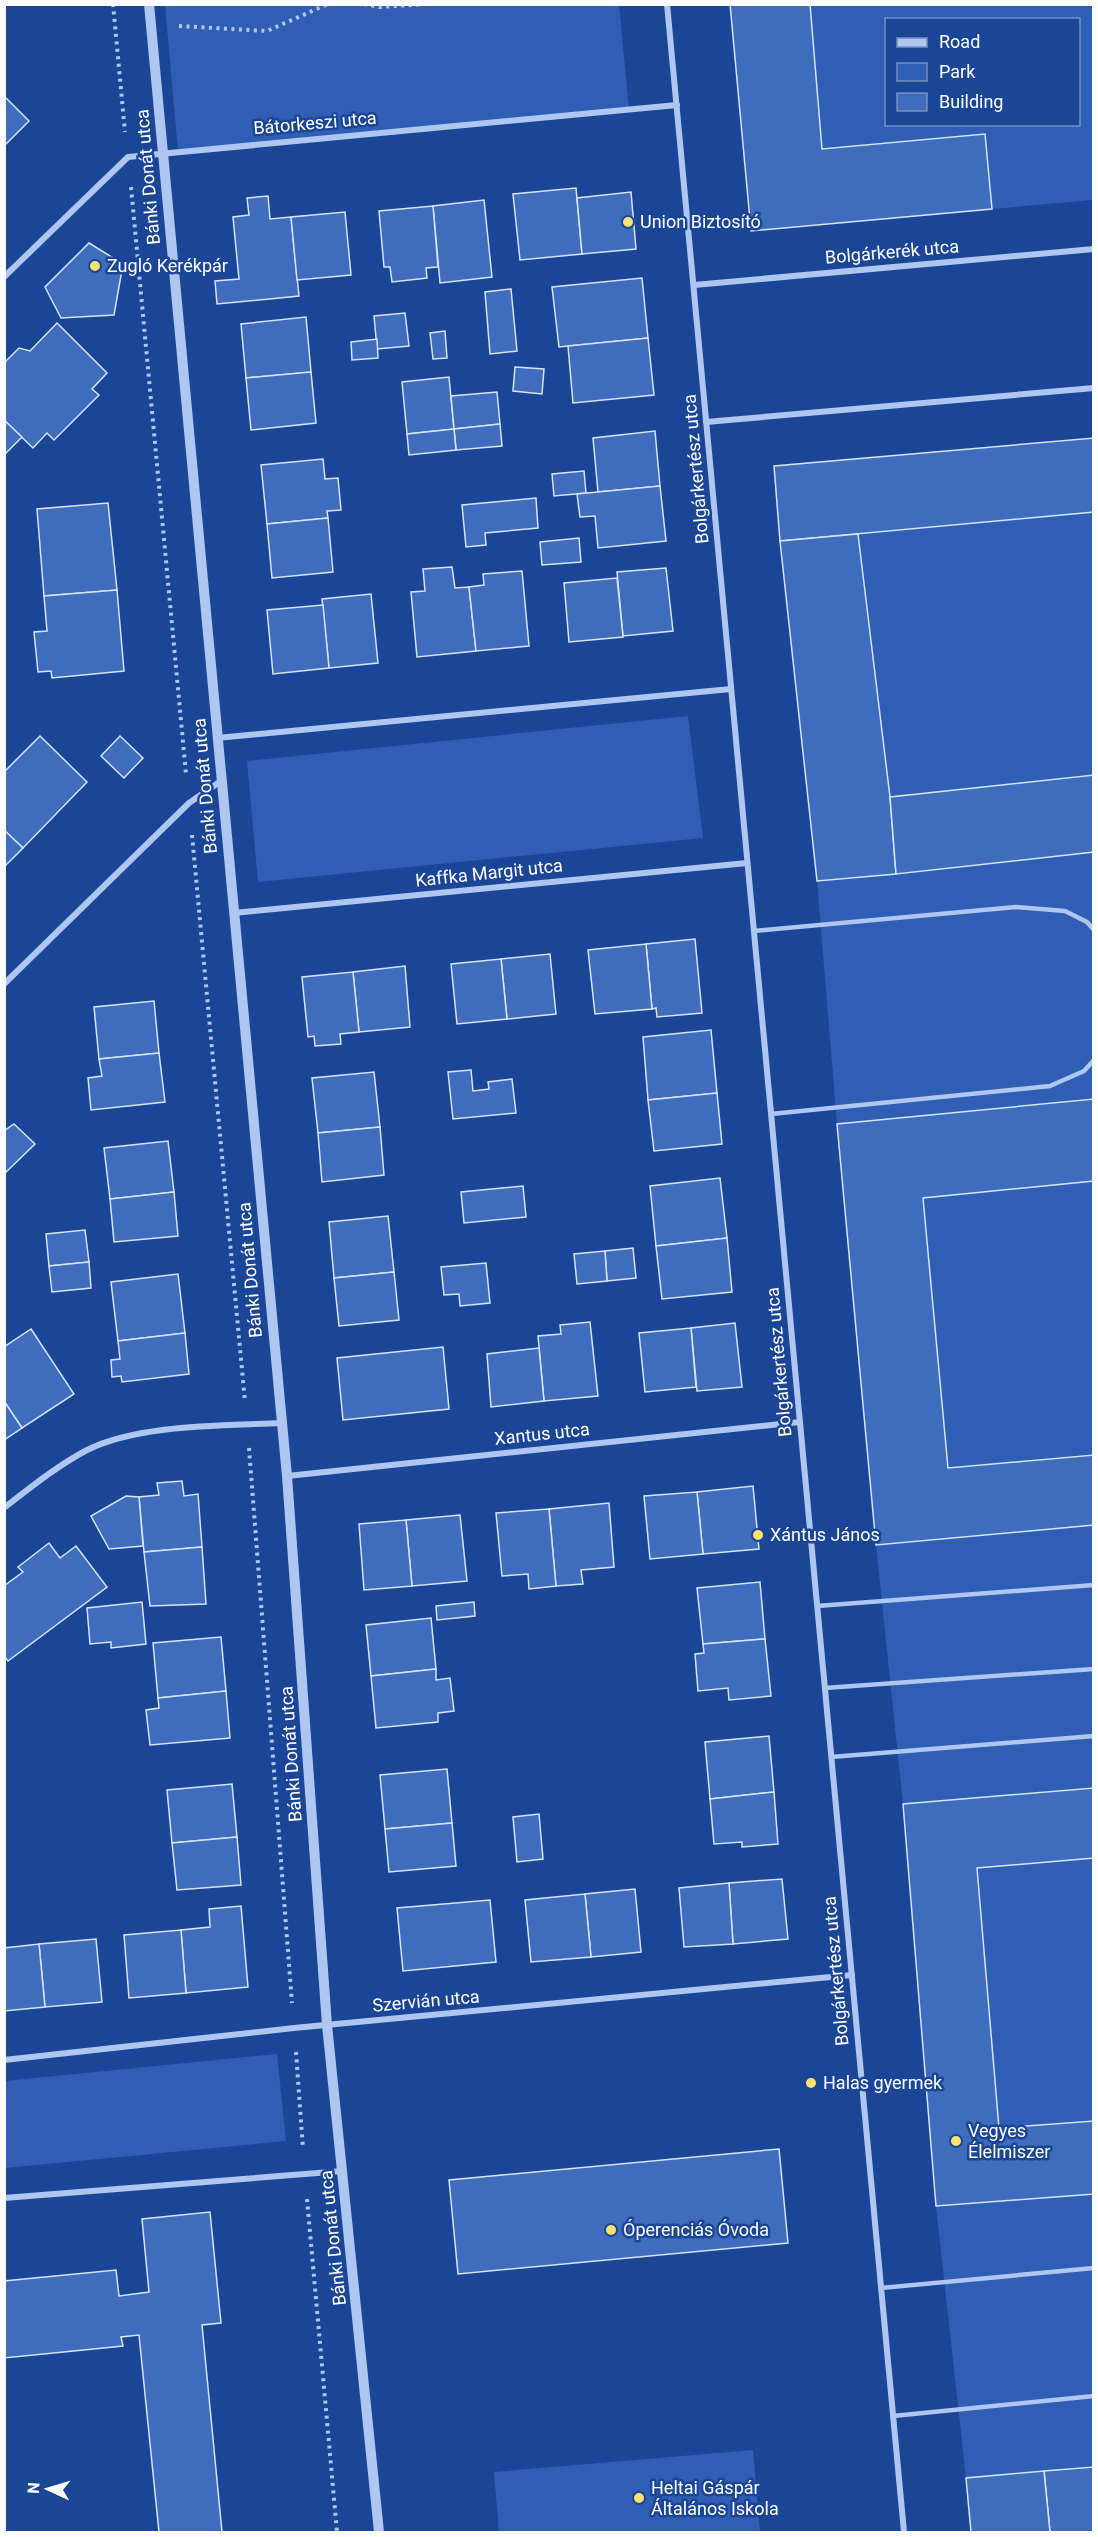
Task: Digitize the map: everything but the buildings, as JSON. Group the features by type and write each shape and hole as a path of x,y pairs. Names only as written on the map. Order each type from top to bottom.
{"street":[{"name":"Bánki Donát utca","path":"149,4 287,1476 327,2025 379,2532"},
{"name":"Bolgárkertész utca","path":"667,4 904,2532"},
{"name":"Bátorkeszi utca","path":"128,157 676,105"},
{"path":"4,277 128,157"},
{"name":"Bolgárkerék utca","path":"694,285 1094,249"},
{"path":"706,422 1094,388"},
{"path":"217,738 731,689"},
{"path":"4,984 189,803 221,781"},
{"name":"Kaffka Margit utca","path":"233,913 747,863"},
{"name":"Xantus utca","path":"287,1476 800,1422"},
{"path":"4,1508 44,1476 89,1450 135,1435 200,1427 281,1423"},
{"name":"Szervián utca","path":"4,2060 294,2028 852,1976"},
{"path":"4,2198 343,2170"}],"lane":[{"path":"754,931 1016,908 1065,911 1087,922 1094,930"},
{"path":"771,1114 1050,1086 1084,1071 1094,1060"},
{"path":"817,1606 1094,1585"},
{"path":"825,1688 1094,1669"},
{"path":"831,1758 1094,1736"},
{"path":"881,2288 1094,2268"},
{"path":"893,2416 1094,2396"}],"path":[{"path":"113,4 247,1425 305,2174 337,2532"},
{"path":"151,26 267,32 328,4"},
{"path":"364,4 380,7 426,4"}],"green space":[{"path":"165,5 619,5 629,109 178,151"},
{"path":"810,5 1093,5 1093,200 992,209 985,134 822,149"},
{"path":"1093,512 1093,775 890,797 858,534"},
{"path":"688,716 703,838 258,882 247,761"},
{"path":"1093,852 1093,1099 837,1124 817,881"},
{"path":"1093,1181 1093,1454 948,1468 923,1198"},
{"path":"1093,1525 1093,1788 903,1804 876,1545"},
{"path":"1093,1858 1093,2121 999,2128 977,1868"},
{"path":"277,2054 286,2141 5,2168 5,2081"},
{"path":"1093,2194 1093,2467 966,2478 936,2206"},
{"path":"753,2450 760,2532 499,2532 494,2472"}],"place":[{"name":"Union Biztosító","path":"628,222"},
{"name":"Zugló Kerékpár","path":"95,266"},
{"name":"Xántus János","path":"758,1535"},
{"name":"Halas gyermek","path":"811,2083"},
{"name":"Vegyes Élelmiszer","path":"956,2141"},
{"name":"Óperenciás Óvoda","path":"611,2230"},
{"name":"Heltai Gáspár Általános Iskola","path":"639,2498"}]}
